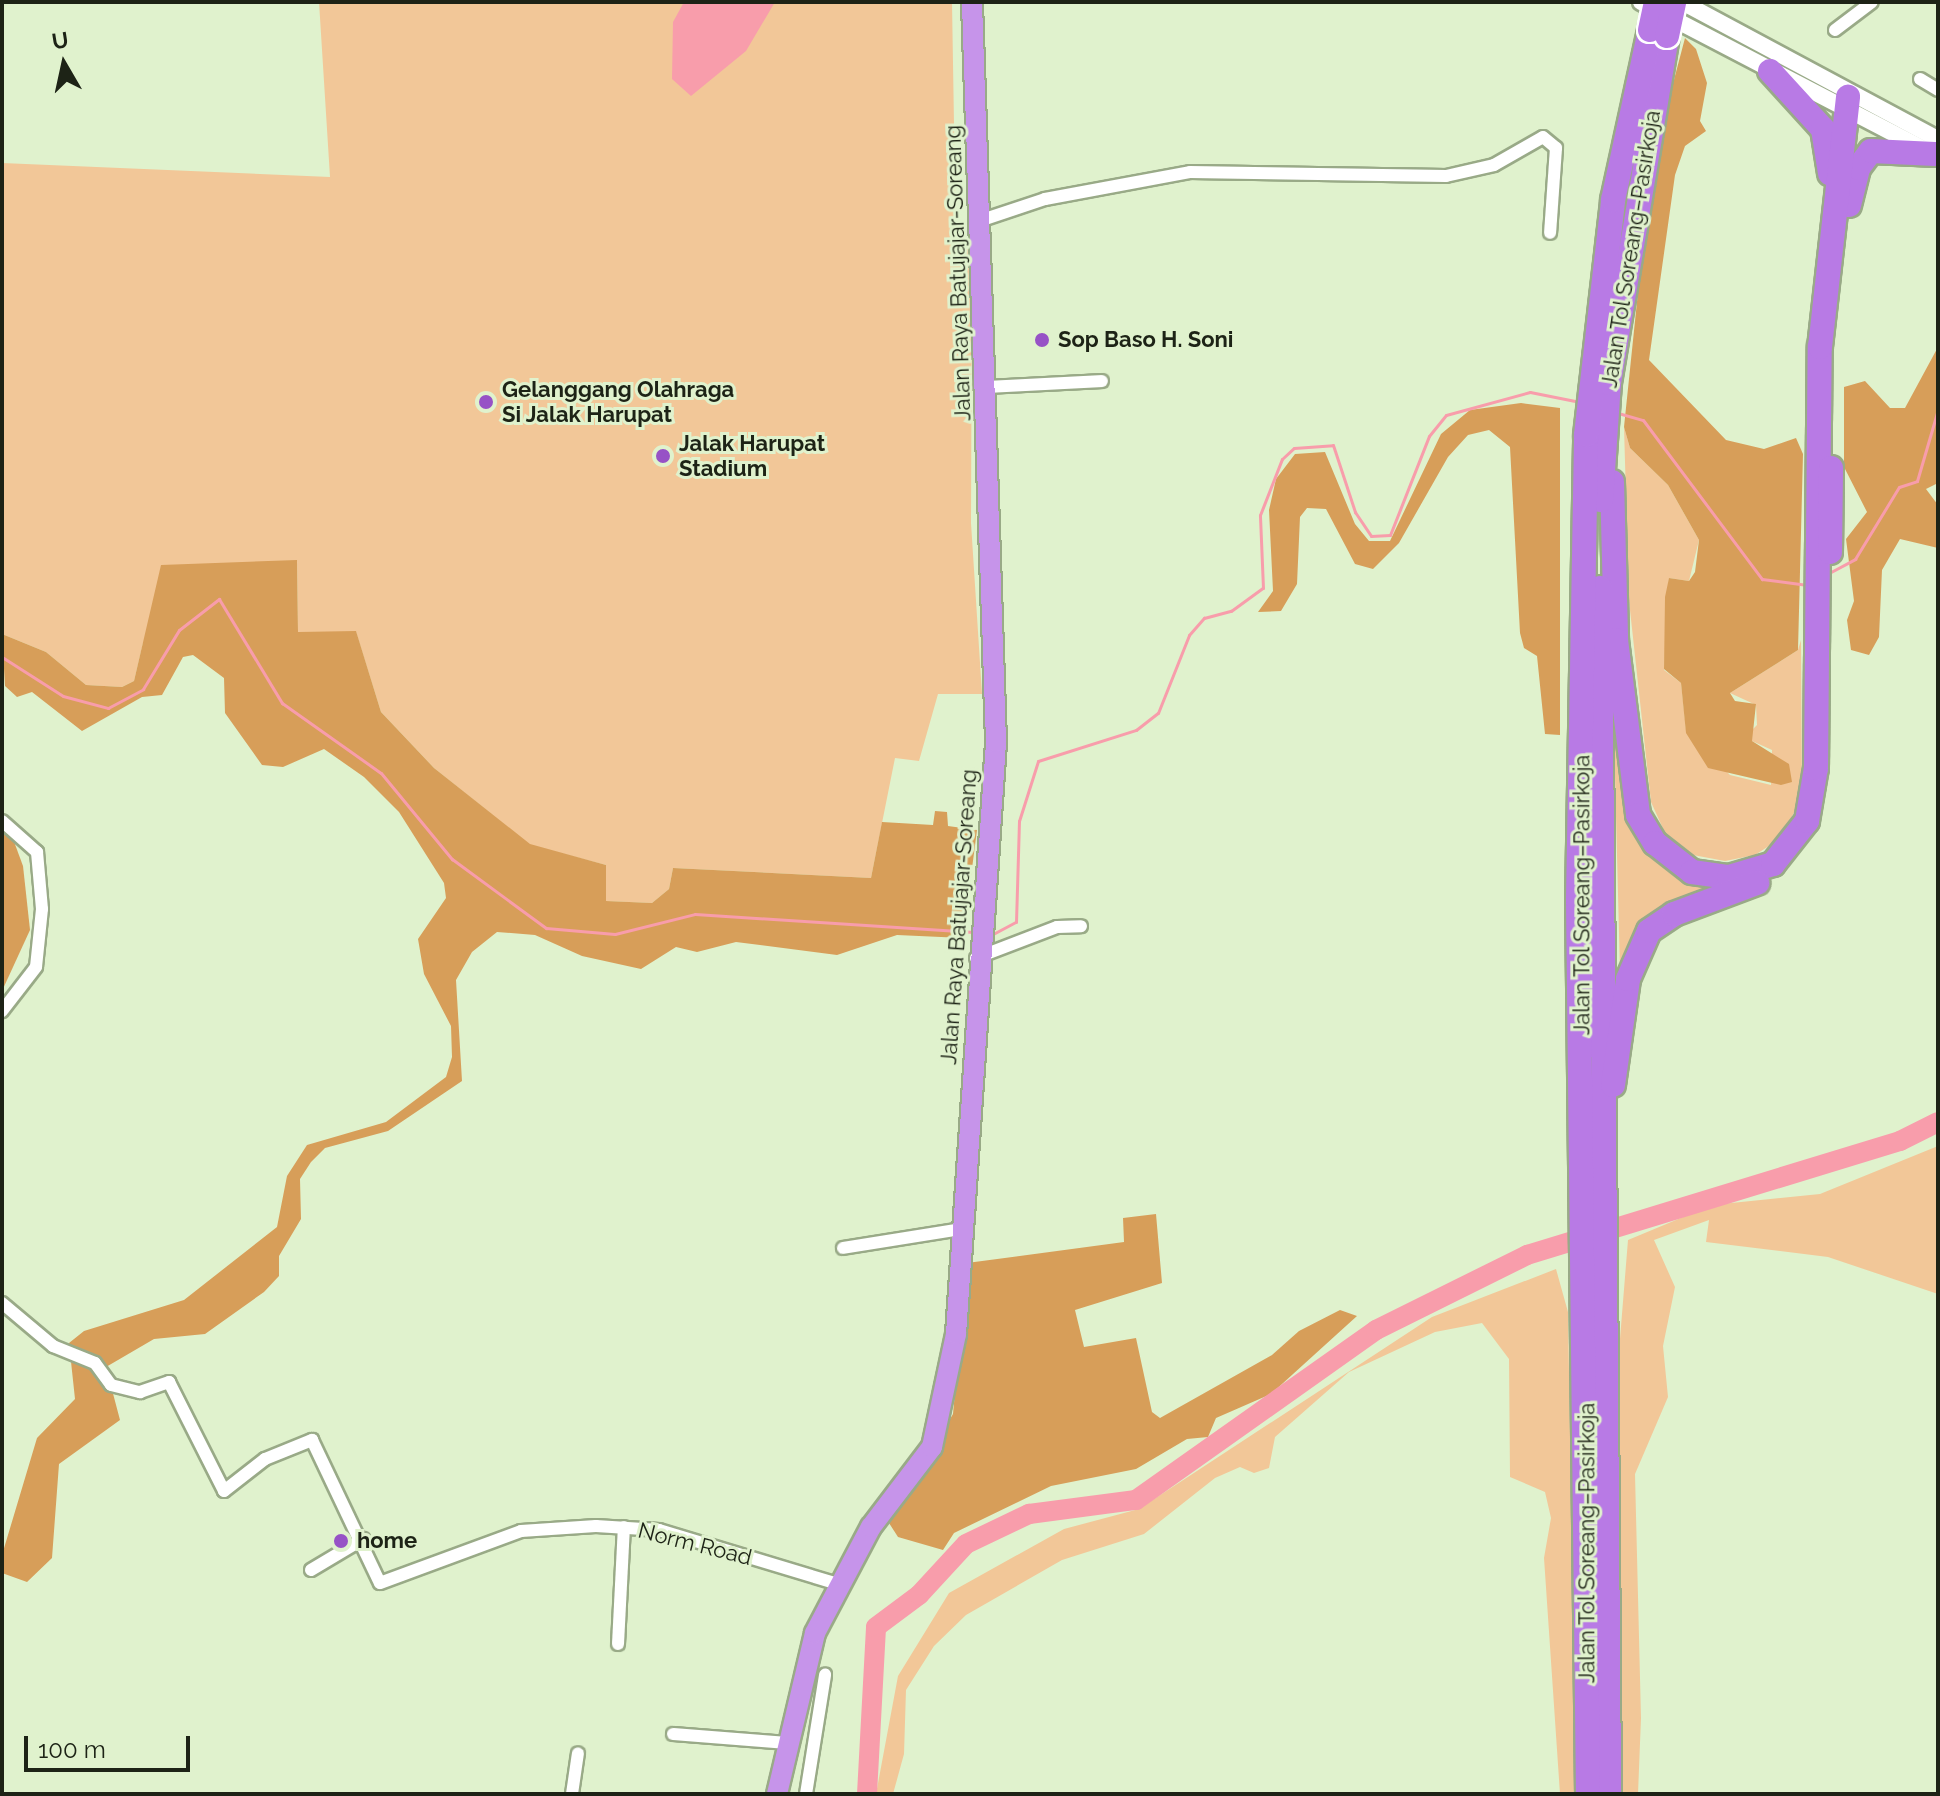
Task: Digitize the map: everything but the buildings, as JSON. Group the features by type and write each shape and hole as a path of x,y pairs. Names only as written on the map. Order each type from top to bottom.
{"highway":[{"name":"Jalan Tol Soreang–Pasirkoja","path":"1609,1794 1594,1186 1578,900 1602,383 1658,33 1656,2"},
{"name":"Jalan Tol Soreang–Pasirkoja","path":"1658,33 1674,2"},
{"name":"Jalan Raya Batujajar-Soreang","path":"777,1794 815,1633 838,1584 938,1432 956,1334 977,938 996,742 988,387 979,221 973,4"},
{"path":"1603,1143 1628,979 1649,931 1674,914 1790,868 1824,822 1822,544 1829,263 1823,129 1770,71"},
{"path":"1829,263 1852,107"},
{"path":"1822,544 1832,348 1852,107"},
{"path":"1843,226 1858,168 1871,151 1937,149"},
{"path":"1600,436 1616,640 1633,794 1655,843 1692,872 1729,877 1773,864 1807,821 1816,768 1822,610"},
{"name":"Jalan Tol Soreang–Pasirkoja","path":"1594,1186 1603,1143 1600,436"},
{"name":"Jalan Tol Soreang–Pasirkoja","path":"1588,1794 1595,1314"}],"street":[{"path":"1641,2 1770,71 1937,149"},
{"path":"1682,2 1852,107"},
{"path":"1835,30 1872,2"},
{"path":"1920,79 1938,90"},
{"path":"979,221 1088,189 1190,172 1446,176 1494,165 1543,137 1556,148 1550,233"},
{"path":"988,387 1102,381"},
{"path":"2,821 37,852 42,909 36,967 2,1011"},
{"path":"977,938 1081,926"},
{"path":"843,1248 962,1229"},
{"name":"Norm Road","path":"2,1303 53,1346 95,1363 111,1385 140,1392 169,1382 224,1491 265,1459 313,1442 363,1539 380,1583 521,1531 624,1527 659,1530 838,1584"},
{"path":"618,1644 624,1527"},
{"path":"311,1570 363,1539"},
{"path":"806,1794 825,1675"},
{"path":"673,1734 788,1743"},
{"path":"572,1794 578,1753"}],"shaded area":[{"name":"Gelanggang Olahraga Si Jalak Harupat","path":"319,2 952,2 956,246 972,250 971,523 982,694 938,694 919,761 895,758 871,878 673,868 669,889 652,903 605,901 606,865 530,845 434,768 381,712 356,632 298,632 297,560 143,643 134,681 122,687 86,685 46,652 2,634 2,163 330,177"},
{"path":"684,2 775,2 746,51 691,96 672,79 673,22"},
{"path":"1685,38 1696,49 1707,83 1700,121 1706,131 1685,146 1675,175 1649,360 1726,440 1764,449 1796,438 1803,454 1798,650 1730,693 1735,701 1756,704 1752,741 1789,764 1792,782 1781,785 1708,768 1686,733 1681,683 1664,669 1665,597 1669,578 1689,581 1695,572 1699,540 1668,485 1630,448 1624,427 1651,167"},
{"path":"1938,347 1938,483 1926,489 1938,505 1938,548 1900,539 1882,570 1879,637 1869,655 1851,650 1847,620 1854,601 1846,539 1867,512 1844,467 1844,387 1865,381 1890,408 1905,408"},
{"path":"1521,403 1560,408 1560,735 1545,734 1537,656 1524,648 1520,633 1510,447 1489,430 1468,435 1448,457 1399,543 1373,569 1355,564 1326,509 1307,508 1300,517 1297,584 1281,611 1258,612 1273,591 1269,510 1276,479 1295,454 1325,452 1355,524 1369,541 1390,541 1441,434 1470,410"},
{"path":"1624,427 1630,448 1668,485 1699,540 1689,581 1669,578 1664,670 1681,683 1686,729 1730,775 1771,785 1772,750 1752,741 1750,732 1757,725 1756,705 1730,693 1798,650 1801,640 1802,797 1781,838 1755,855 1725,861 1693,855 1665,833 1651,802 1629,601"},
{"path":"297,560 298,632 356,631 381,712 434,768 530,844 606,865 606,901 652,903 669,889 673,868 871,878 882,822 933,825 935,811 947,812 948,826 977,830 963,938 897,935 837,955 736,942 697,952 676,947 641,969 582,956 535,935 497,932 472,952 456,980 462,1081 388,1131 325,1148 311,1162 300,1179 301,1219 279,1256 279,1276 264,1292 205,1334 154,1339 106,1367 120,1420 59,1464 52,1558 27,1582 2,1573 2,1555 37,1438 75,1399 69,1343 84,1331 184,1300 277,1227 287,1176 307,1145 386,1122 446,1077 452,1057 451,1026 424,974 418,939 446,898 444,883 399,812 364,777 324,749 283,767 262,765 225,713 224,678 193,655 183,657 162,695 142,697 82,731 32,692 17,697 5,686 2,634 46,652 86,685 122,687 134,681 161,565"},
{"path":"1613,698 1625,799 1648,850 1695,882 1717,883 1620,972"},
{"path":"2,809 23,866 30,930 2,991"},
{"path":"1938,1146 1938,1294 1828,1257 1706,1242 1709,1220 1654,1240 1675,1287 1663,1346 1668,1397 1635,1474 1641,1718 1638,1794 1622,1794 1616,1388 1628,1240 1712,1205 1820,1194"},
{"path":"1156,1214 1162,1283 1075,1310 1084,1347 1136,1338 1152,1412 1160,1418 1272,1355 1299,1331 1340,1310 1357,1316 1271,1394 1216,1418 1208,1437 1187,1439 1136,1469 1051,1486 954,1533 943,1550 898,1537 889,1523 953,1414 967,1263 1124,1242 1123,1218"},
{"path":"1556,1269 1568,1312 1576,1794 1560,1794 1544,1558 1551,1518 1545,1492 1510,1477 1509,1359 1482,1323 1435,1332 1349,1372 1275,1437 1269,1468 1254,1473 1240,1467 1215,1478 1144,1534 1062,1560 966,1615 934,1646 906,1690 904,1754 893,1794 876,1794 898,1676 949,1593 1064,1529 1139,1509 1432,1317"}],"waterway":[{"path":"993,934 1016,922 1019,821 1038,761 1136,730 1158,713 1189,635 1204,618 1231,611 1263,588 1260,515 1282,459 1294,448 1333,445 1355,512 1371,536 1390,535 1429,436 1446,415 1530,392 1580,402"},
{"path":"1829,573 1855,559 1899,487 1917,481 1938,409"},
{"path":"1618,413 1643,420 1762,579 1808,585"},
{"path":"2,657 63,696 108,708 143,689 179,630 219,599 282,703 381,773 452,859 546,928 615,934 695,914 977,932"},
{"path":"867,1794 876,1627 919,1595 966,1544 1029,1514 1136,1500 1376,1330 1527,1255 1900,1141 1938,1122"}],"place":[{"name":"Sop Baso H. Soni","path":"1042,340"},
{"name":"Gelanggang Olahraga Si Jalak Harupat","path":"486,402"},
{"name":"Jalak Harupat Stadium","path":"663,456"},
{"name":"home","path":"341,1541"}]}
